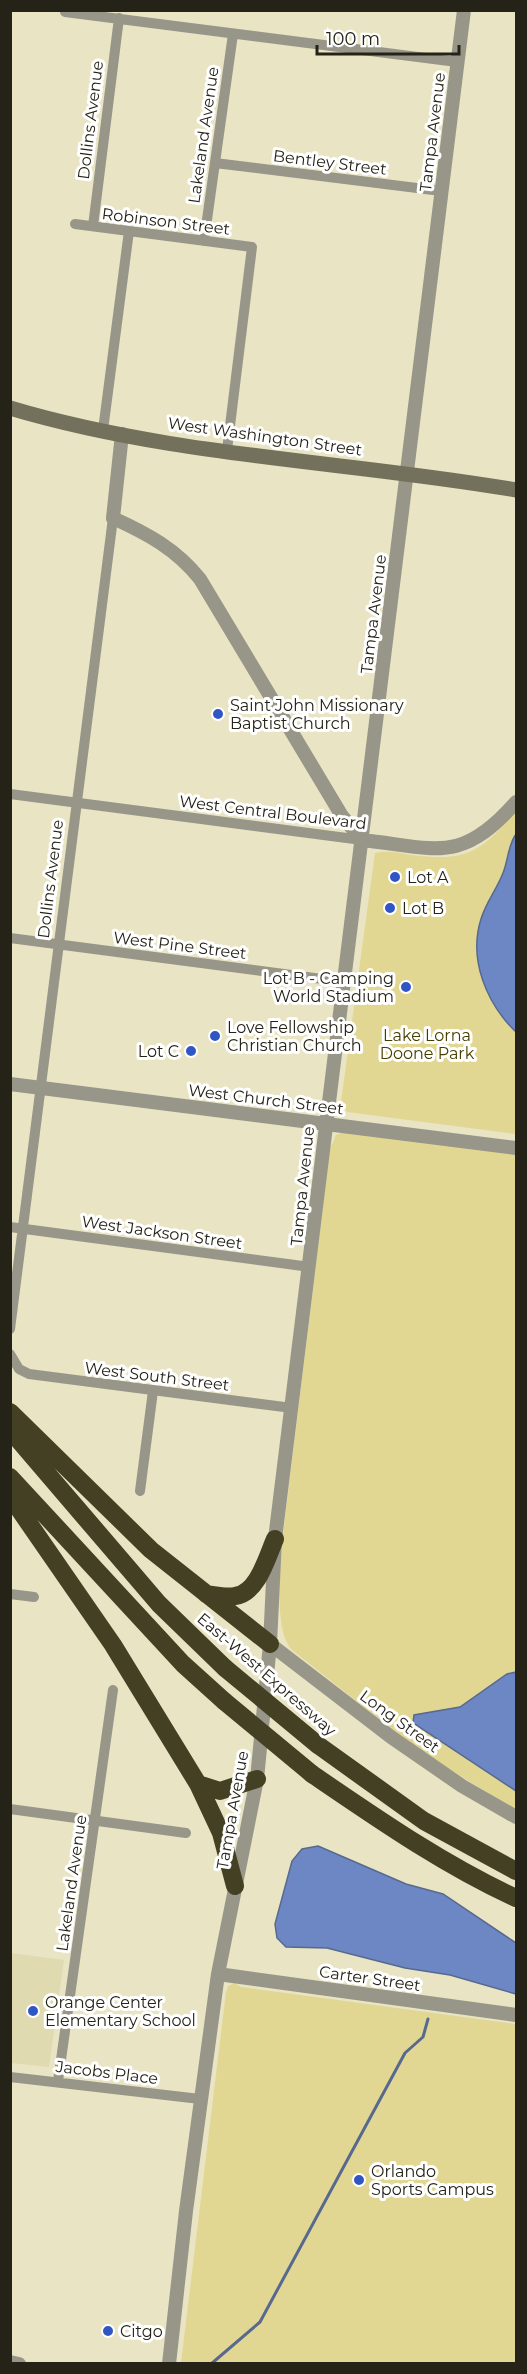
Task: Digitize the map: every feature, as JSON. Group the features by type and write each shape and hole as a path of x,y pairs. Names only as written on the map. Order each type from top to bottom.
{"highway":[{"path":"10,1412 151,1550 270,1644"},
{"name":"East-West Expressway","path":"10,1430 159,1604 225,1668 318,1745 424,1821 516,1871"},
{"path":"10,1477 183,1664 224,1701 312,1774 397,1831 490,1886 516,1898"},
{"path":"10,1496 100,1626 198,1784 221,1833 235,1886"},
{"path":"206,1594 236,1596 249,1589 256,1581 275,1539"},
{"path":"198,1784 220,1791 257,1779"}],"main road":[{"name":"West Washington Street","path":"10,408 122,434 227,450 408,472 516,490"}],"street":[{"name":"Tampa Avenue","path":"169,2364 200,2099 218,1974 257,1779 270,1644 275,1539 464,10"},
{"path":"65,12 457,62"},
{"name":"Dollins Avenue","path":"93,226 119,18"},
{"name":"Lakeland Avenue","path":"204,241 233,34"},
{"name":"Bentley Street","path":"215,163 441,191"},
{"name":"Robinson Street","path":"75,224 252,247 227,450"},
{"path":"103,430 129,231"},
{"name":"Dollins Avenue","path":"10,1329 122,434"},
{"path":"113,518 169,547 186,560 200,579 342,816 362,840"},
{"name":"West Central Boulevard","path":"10,794 362,840 453,848 481,836 516,802"},
{"name":"West Pine Street","path":"10,938 345,981"},
{"name":"West Church Street","path":"10,1084 516,1148"},
{"name":"West Jackson Street","path":"10,1227 310,1267"},
{"name":"West South Street","path":"10,1354 19,1369 42,1377 292,1408"},
{"path":"140,1491 153,1391"},
{"path":"10,1594 34,1597"},
{"name":"Long Street","path":"270,1644 391,1737 462,1786 516,1817"},
{"name":"Lakeland Avenue","path":"58,2081 113,1690"},
{"path":"10,1809 186,1833"},
{"name":"Carter Street","path":"218,1974 516,2015"},
{"name":"Jacobs Place","path":"10,2077 200,2099"},
{"path":"10,2362 19,2364"}],"shaded area":[{"name":"Orange Center Elementary School","path":"11,1953 64,1960 49,2067 11,2063"}],"green space":[{"name":"Lake Lorna Doone Park","path":"516,811 516,834 508,862 481,920 503,1019 516,1032 516,1134 347,1112 341,1102 375,853 389,852 431,857 460,855 482,845"},
{"path":"344,1132 516,1151 516,1810 418,1750 292,1650 282,1626 279,1591 283,1539 330,1149 336,1135"},
{"name":"Orlando Sports Campus","path":"235,1983 241,1987 516,2024 516,2363 181,2363 226,1992 228,1986"}],"water":[{"path":"516,834 516,1032 496,1008 489,995 479,965 477,950 481,919 503,873 511,843"},
{"path":"516,1672 516,1791 413,1723 414,1715 460,1707 507,1674"},
{"path":"318,1846 406,1884 443,1894 516,1943 516,1994 450,1975 405,1968 327,1948 286,1947 277,1938 275,1924 292,1861 302,1849"}],"waterway":[{"path":"211,2364 260,2322 405,2053 423,2037 428,2019"}],"place":[{"name":"Saint John Missionary Baptist Church","path":"218,714"},
{"name":"Lot A","path":"395,877"},
{"name":"Lot B","path":"390,908"},
{"name":"Lot B - Camping World Stadium","path":"406,987"},
{"name":"Love Fellowship Christian Church","path":"215,1036"},
{"name":"Lot C","path":"191,1051"},
{"name":"Orange Center Elementary School","path":"33,2011"},
{"name":"Orlando Sports Campus","path":"359,2180"},
{"name":"Citgo","path":"108,2331"}]}
